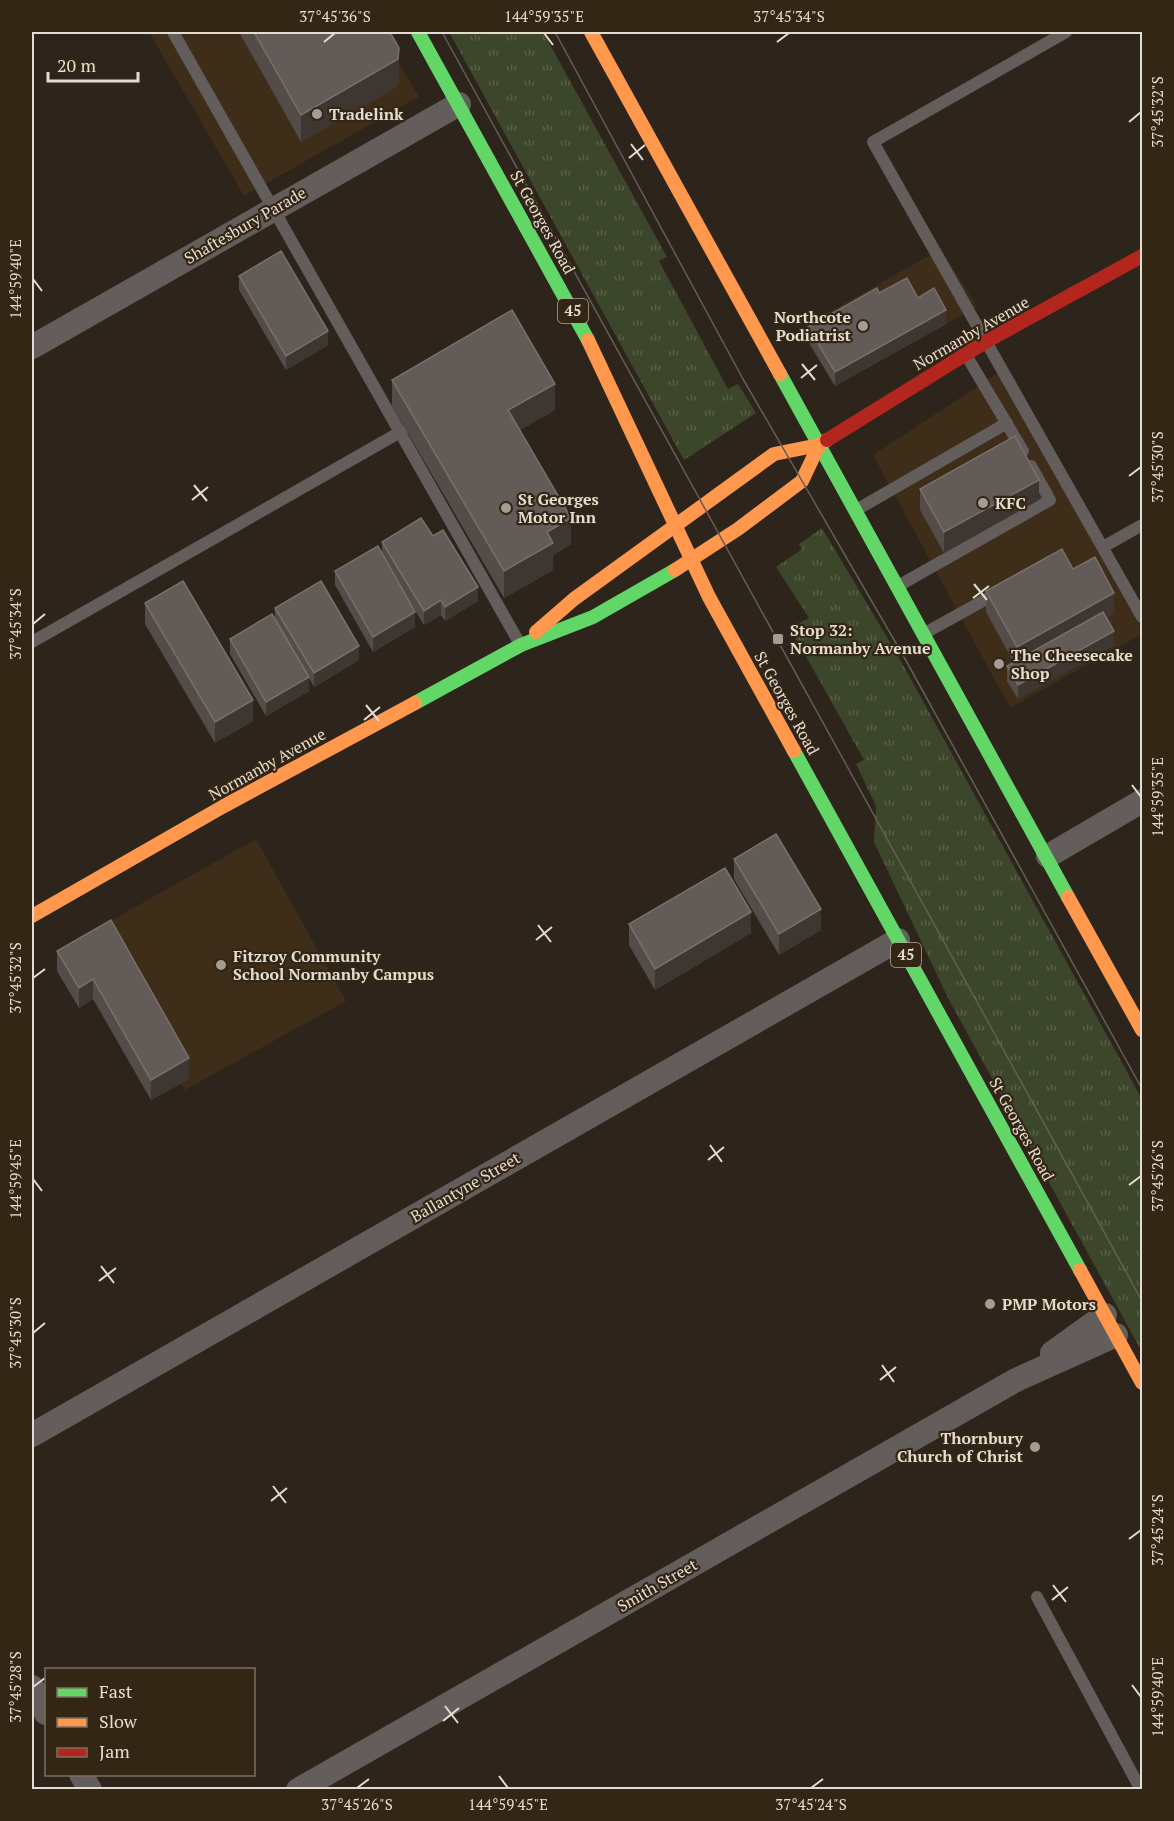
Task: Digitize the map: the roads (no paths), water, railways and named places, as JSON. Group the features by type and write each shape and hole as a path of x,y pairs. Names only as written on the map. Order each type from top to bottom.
{"main road":[{"name":"St Georges Road","path":"418,32 598,358 690,560 1143,1383"},
{"path":"591,32 1143,1030"},
{"name":"Normanby Avenue","path":"521,645 573,598 648,547 674,525 774,454 819,445 987,341 1143,256"},
{"name":"Normanby Avenue","path":"32,916 224,806 521,645 593,617 690,560 738,529 802,481 819,445"}],"street":[{"name":"Shaftesbury Parade","path":"32,347 459,104"},
{"path":"1048,856 1143,801"},
{"name":"Ballantyne Street","path":"32,1435 898,940"},
{"name":"Smith Street","path":"298,1790 1111,1325"},
{"path":"32,1687 45,1711"},
{"path":"82,1776 90,1790"}],"lane":[{"path":"173,32 275,207 521,645"},
{"path":"1066,32 873,142 1143,617"},
{"path":"898,586 1050,500 1008,423 965,354"},
{"path":"856,510 1008,423"},
{"path":"32,642 402,431"},
{"path":"1103,547 1143,525"},
{"path":"924,633 1006,588"},
{"path":"1037,1597 1141,1790"}],"tram line":[{"path":"442,32 1142,1301"},
{"path":"555,32 743,379 904,657 1142,1089"}],"place":[{"name":"Tradelink","path":"317,114"},
{"name":"Northcote Podiatrist","path":"863,326"},
{"name":"KFC","path":"983,503"},
{"name":"St Georges Motor Inn","path":"506,508"},
{"name":"Stop 32: Normanby Avenue","path":"778,639"},
{"name":"The Cheesecake Shop","path":"999,664"},
{"name":"Fitzroy Community School Normanby Campus","path":"221,965"},
{"name":"PMP Motors","path":"990,1304"},
{"name":"Thornbury Church of Christ","path":"1035,1447"}]}
